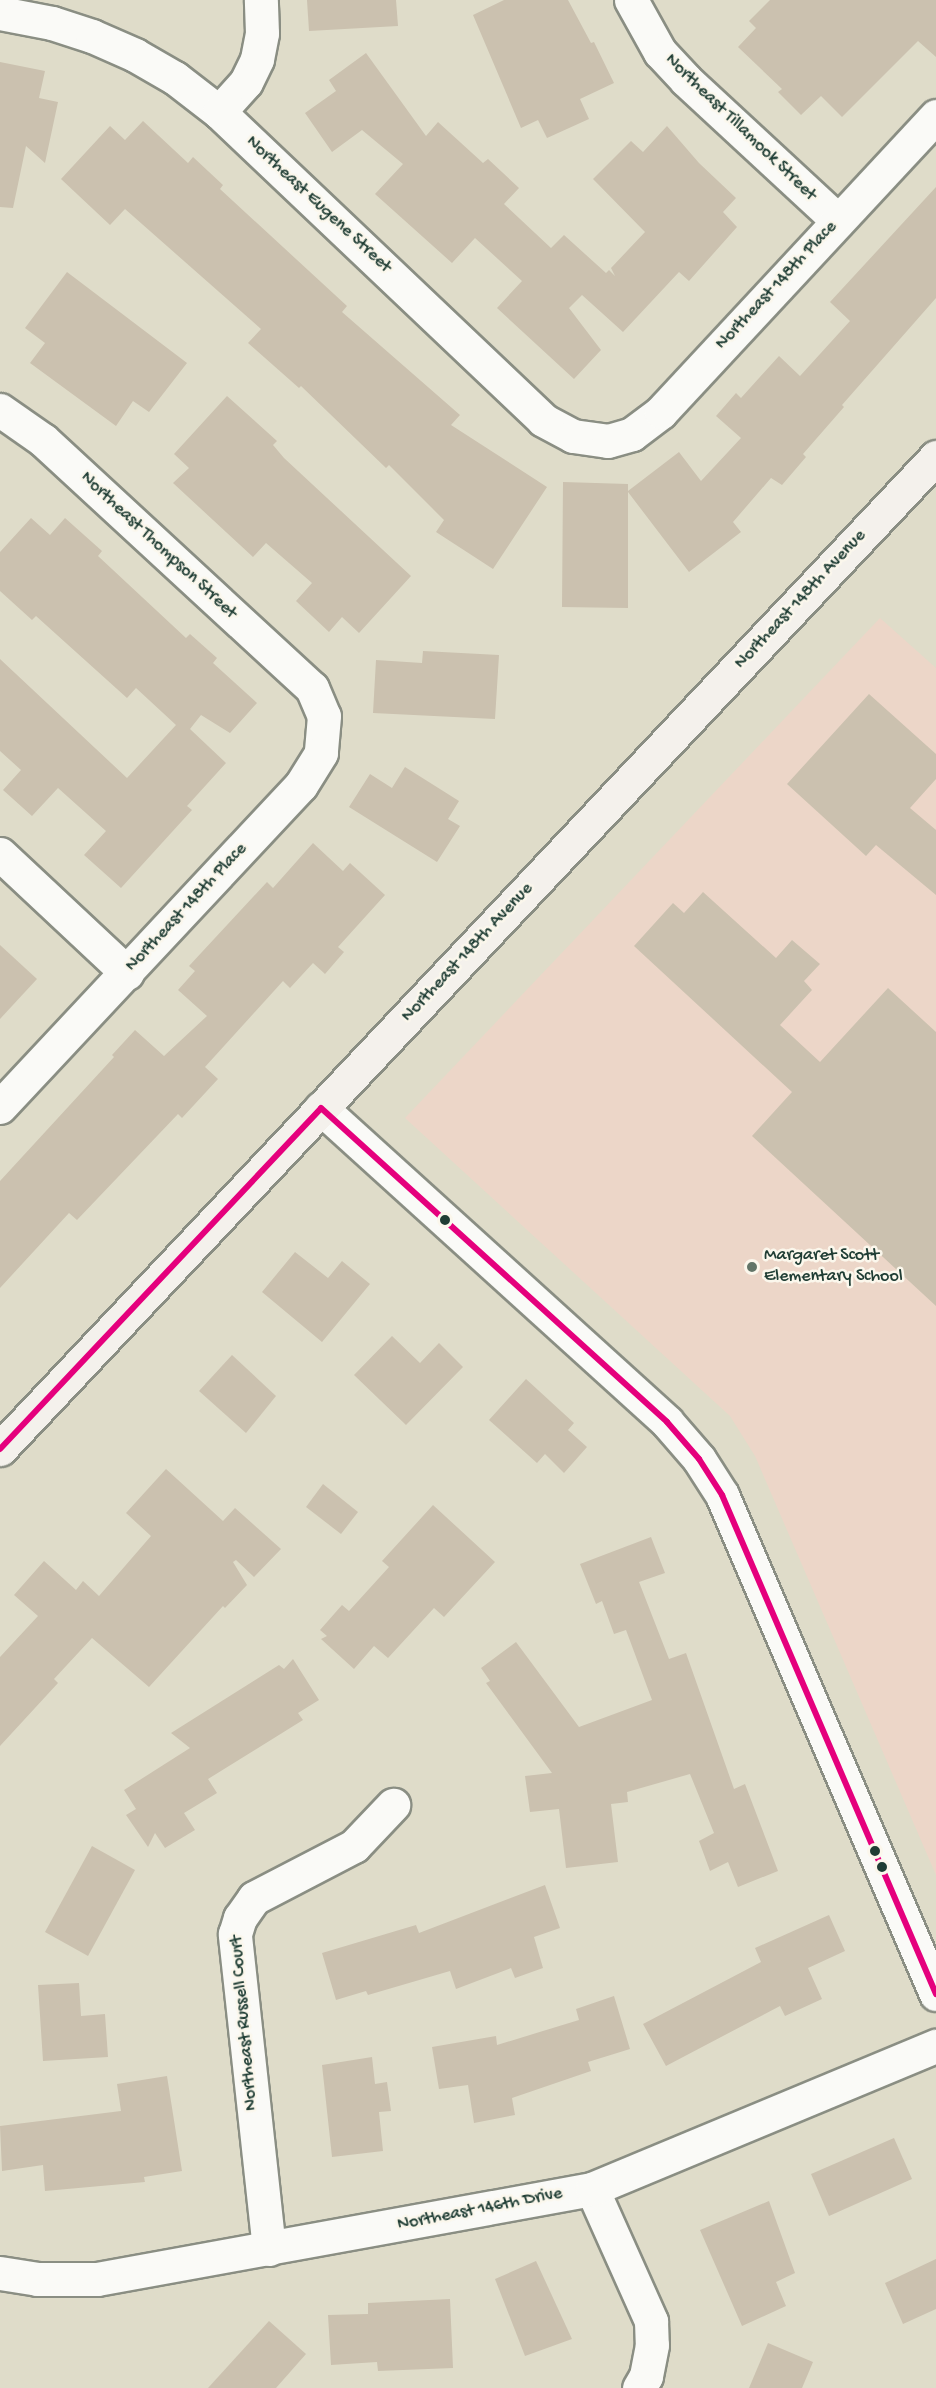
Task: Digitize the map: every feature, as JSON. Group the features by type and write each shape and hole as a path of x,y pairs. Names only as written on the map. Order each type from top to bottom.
{"main road":[{"name":"Northeast 148th Avenue","path":"0,1449 936,457"}],"street":[{"path":"219,112 246,82 257,60 262,33 261,0"},
{"name":"Northeast Tillamook Street","path":"631,0 638,17 660,51 686,80 838,221"},
{"name":"Northeast Eugene Street","path":"0,13 52,23 135,55 175,78 219,112 543,420 573,436 608,441"},
{"name":"Northeast 148th Place","path":"608,441 632,434 661,412 936,116"},
{"name":"Northeast Thompson Street","path":"0,410 43,440 312,688"},
{"name":"Northeast 148th Place","path":"0,1107 301,784 321,753 324,716 312,688"},
{"path":"0,854 127,973"},
{"path":"321,1108 667,1422 699,1459 722,1495 936,1994"},
{"name":"Northeast Russell Court","path":"269,2249 235,1934 240,1918 254,1898 354,1846 393,1805"},
{"name":"Northeast 146th Drive","path":"0,2273 37,2279 97,2279 592,2189 936,2046"},
{"path":"592,2189 651,2321 652,2345 646,2376 639,2388"}],"shaded area":[{"name":"Margaret Scott Elementary School","path":"880,618 936,668 936,1875 755,1456 730,1416 405,1118"}],"building":[{"path":"307,0 396,0 398,26 309,31"},
{"path":"504,0 568,0 591,43 594,42 614,83 580,99 589,119 547,138 538,120 521,128 473,15"},
{"path":"770,0 936,0 936,57 918,41 842,117 821,96 801,115 778,92 782,89 738,47 756,28 749,21"},
{"path":"366,53 426,136 438,122 483,163 488,159 519,188 504,204 551,248 564,235 606,273 609,270 615,276 611,268 645,232 593,179 631,141 643,152 667,126 699,163 736,198 723,212 737,227 689,281 679,272 623,332 582,295 569,308 601,350 574,379 497,308 522,281 475,238 452,263 375,194 403,164 362,130 332,152 305,113 336,91 329,80"},
{"path":"0,62 45,71 39,98 58,102 45,163 26,146 13,208 0,207"},
{"path":"143,121 188,163 193,157 223,185 220,189 347,306 342,312 460,415 451,425 547,487 493,569 436,532 444,520 389,465 386,468 301,386 299,388 248,343 261,329 125,209 110,225 61,179 110,126 125,140"},
{"path":"936,187 936,298 842,405 844,407 803,454 806,457 782,485 771,478 733,522 741,532 689,572 628,492 628,608 562,607 563,482 628,484 628,491 679,452 701,481 741,438 716,416 736,393 741,398 779,356 800,376 850,321 830,302"},
{"path":"67,272 187,363 149,412 133,401 116,426 30,363 45,343 25,328"},
{"path":"227,396 277,441 273,445 284,458 411,576 359,633 342,617 329,632 296,601 312,583 266,543 253,557 173,483 189,468 174,454"},
{"path":"31,518 50,535 65,518 102,551 98,556 186,638 190,634 217,658 213,663 257,703 230,733 201,715 190,729 226,763 187,806 192,810 121,888 84,855 106,831 58,788 32,816 3,790 21,770 0,751 0,659 127,778 176,725 136,688 127,698 36,616 32,620 0,591 0,552"},
{"path":"423,651 499,655 495,719 373,713 376,660 422,663"},
{"path":"869,694 936,754 936,779 910,808 936,830 936,895 876,845 866,856 787,784"},
{"path":"405,767 459,801 448,819 460,826 437,862 349,807 370,774 392,788"},
{"path":"313,843 343,871 350,863 385,895 338,947 344,952 325,974 313,963 290,988 283,981 205,1067 218,1079 182,1118 178,1114 77,1220 69,1213 0,1288 0,1181 114,1057 112,1055 135,1030 164,1056 207,1016 178,990 195,971 189,966 267,882 273,888"},
{"path":"703,892 776,958 792,940 820,964 804,981 812,990 780,1025 820,1062 888,988 936,1032 936,1306 752,1136 792,1092 634,946 673,903 684,913"},
{"path":"0,945 37,979 0,1019"},
{"path":"295,1252 328,1278 342,1261 370,1284 322,1342 262,1292"},
{"path":"392,1336 420,1363 439,1343 463,1367 406,1425 354,1375"},
{"path":"232,1355 276,1396 246,1433 199,1391"},
{"path":"526,1379 574,1423 568,1430 587,1447 564,1473 545,1454 537,1463 489,1420"},
{"path":"166,1469 223,1521 235,1508 281,1549 254,1577 236,1560 233,1562 247,1585 225,1608 223,1606 149,1687 92,1638 54,1679 58,1683 0,1746 0,1657 38,1616 14,1595 44,1561 76,1590 83,1581 99,1596 151,1536 126,1513"},
{"path":"323,1484 358,1512 341,1534 306,1507"},
{"path":"433,1505 495,1562 444,1617 434,1608 388,1658 374,1646 354,1669 321,1639 327,1636 320,1630 342,1605 349,1611 389,1567 382,1561"},
{"path":"651,1537 665,1573 639,1582 669,1659 686,1653 734,1789 745,1784 778,1871 738,1887 728,1862 710,1871 699,1841 714,1833 690,1774 627,1792 628,1802 611,1804 618,1862 566,1868 559,1809 530,1812 525,1776 552,1773 486,1683 490,1681 481,1668 516,1642 579,1727 652,1700 626,1630 614,1634 602,1601 596,1604 580,1564"},
{"path":"293,1659 319,1700 298,1713 303,1720 208,1779 217,1793 184,1813 195,1830 165,1848 155,1833 148,1847 126,1815 136,1809 124,1790 190,1748 171,1733 279,1665 284,1669"},
{"path":"92,1846 135,1870 88,1956 45,1932"},
{"path":"545,1885 560,1928 534,1937 543,1968 515,1978 511,1968 456,1989 450,1971 368,1995 366,1991 336,2000 322,1953 416,1925 419,1933"},
{"path":"829,1915 845,1951 808,1968 822,1999 785,2016 780,2006 666,2066 643,2024 761,1962 755,1948"},
{"path":"79,1983 81,2016 105,2014 108,2057 43,2061 38,1985"},
{"path":"614,1996 630,2049 588,2062 591,2071 512,2098 515,2115 474,2123 468,2085 439,2089 432,2047 496,2036 497,2045 579,2020 576,2009"},
{"path":"372,2057 375,2084 387,2082 391,2111 379,2112 383,2151 332,2157 322,2065"},
{"path":"167,2076 182,2171 144,2177 145,2182 45,2191 43,2165 2,2171 0,2126 121,2111 117,2084"},
{"path":"894,2138 912,2179 829,2216 811,2174"},
{"path":"769,2201 795,2273 776,2282 786,2306 742,2326 700,2230"},
{"path":"936,2259 936,2309 903,2324 885,2283"},
{"path":"536,2261 572,2339 525,2356 495,2279"},
{"path":"450,2299 453,2368 378,2371 377,2362 331,2365 328,2315 368,2314 368,2303"},
{"path":"269,2321 306,2354 276,2388 208,2388"},
{"path":"768,2343 813,2362 802,2388 749,2388"}],"transit line":[{"path":"321,1108 667,1422 699,1459 722,1495 936,1994"},
{"path":"0,1449 321,1108"}],"place":[{"name":"Margaret Scott Elementary School","path":"752,1267"}]}
